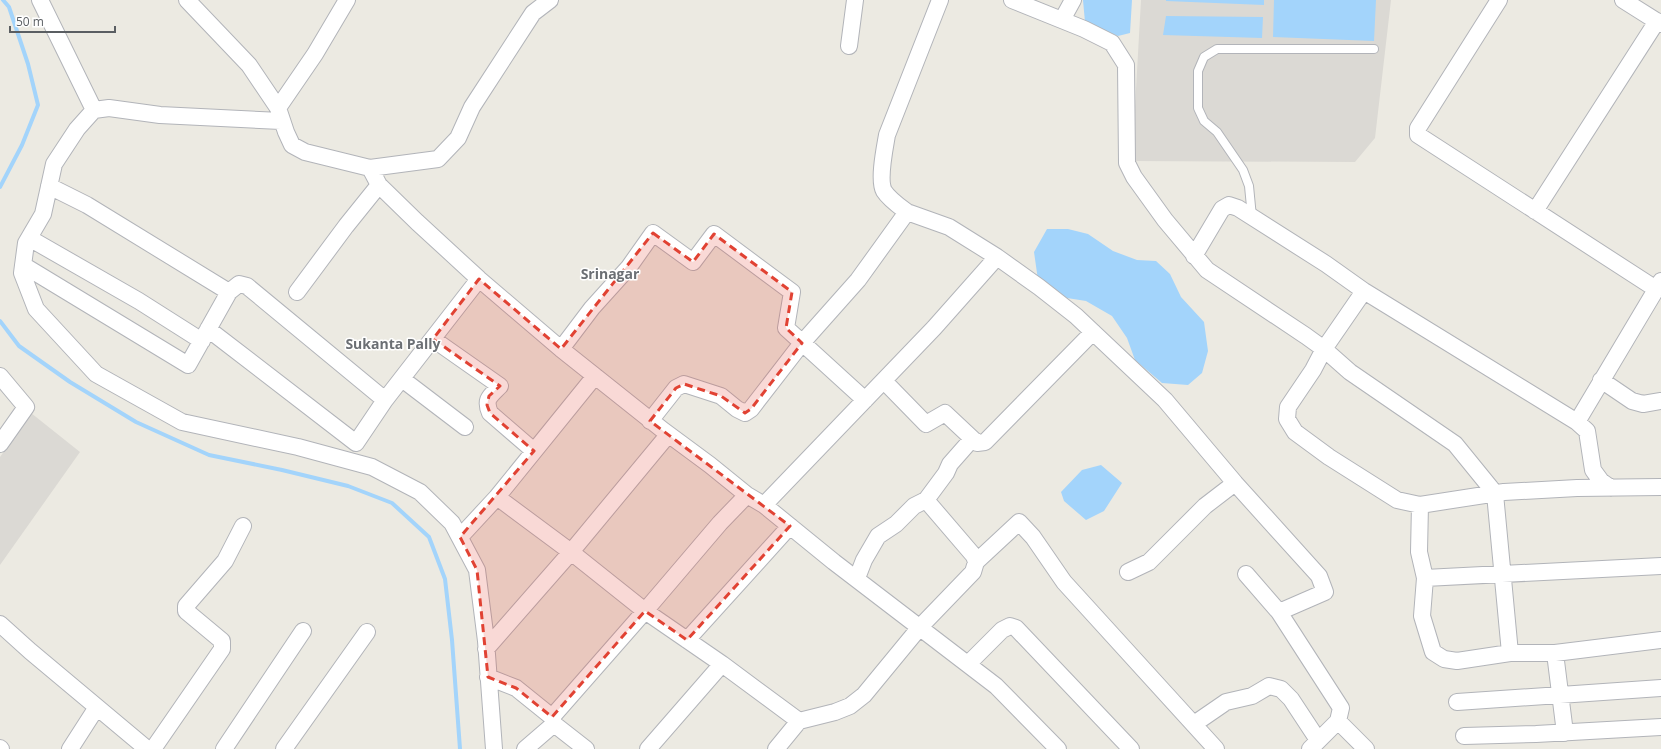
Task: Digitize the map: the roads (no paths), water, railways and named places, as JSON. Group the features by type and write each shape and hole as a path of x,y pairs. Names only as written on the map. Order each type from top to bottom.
{"street":[{"path":"40,0 94,110"},
{"path":"187,0 249,65 282,121 292,145 304,152 370,168 438,159 459,135 472,107 533,13 550,0"},
{"path":"282,121 315,54 346,0"},
{"path":"849,46 855,0"},
{"path":"940,0 888,135 881,184 884,190 888,196 907,212 949,227 997,257 1039,287 1076,316 1165,400 1235,483 1319,576 1325,592 1279,612"},
{"path":"1012,0 1112,42 1126,65 1126,159 1134,177 1194,256 1207,270 1324,349 1350,372 1455,444 1495,494 1510,653"},
{"path":"1062,20 1074,0"},
{"path":"1499,0 1418,128 1418,134 1535,210 1658,285 1577,422"},
{"path":"1535,210 1659,22 1623,0"},
{"path":"282,121 160,115 109,108 94,110 77,129 54,164 43,214 26,243 22,273 36,309 96,374 182,422 298,446 372,467 420,492 452,523 477,570 486,649 494,749"},
{"path":"370,168 379,185 479,279 561,349 668,435 710,465 747,495 764,506 996,686 1058,749"},
{"path":"297,292 346,226 379,185"},
{"path":"49,186 86,205 229,292"},
{"path":"1194,256 1222,209 1229,205 1238,208 1326,264 1364,291 1577,422 1587,431 1593,470 1601,481 1611,488"},
{"path":"650,421 676,388 684,384 721,396 736,409 745,413 752,409 802,343 858,280 907,212"},
{"path":"561,349 592,308 629,267 653,233 693,262 714,234 792,292 786,328 865,400"},
{"path":"29,238 139,301 205,335 356,443 385,400 479,279"},
{"path":"764,506 934,328 997,257"},
{"path":"23,264 188,366 229,292 239,284 247,286 385,400"},
{"path":"1364,291 1324,349 1313,370 1288,407 1287,419 1295,432 1329,457 1397,500 1420,505 1495,494 1577,488 1661,487"},
{"path":"884,381 926,424 945,413 977,443 985,442 1093,332"},
{"path":"433,339 500,386 489,396 487,405 490,413 534,451"},
{"path":"0,376 26,407 0,444"},
{"path":"460,537 497,497 594,376"},
{"path":"402,379 465,426"},
{"path":"1601,380 1627,399 1637,403 1661,401"},
{"path":"486,649 571,552 668,435"},
{"path":"857,578 864,560 878,536 896,524 914,506 926,500 946,473 950,464 972,439"},
{"path":"1128,572 1149,562 1205,506 1235,483"},
{"path":"526,749 553,720 720,523 747,495"},
{"path":"497,497 571,552 645,611 722,664 799,722"},
{"path":"926,500 974,556 976,562"},
{"path":"1420,505 1419,552 1425,578 1422,616 1433,652 1444,659 1457,661 1510,653 1555,653 1661,640"},
{"path":"776,749 799,722 835,712 850,706 864,695 920,627 973,572 976,562 1019,522 1033,536 1064,582 1216,749"},
{"path":"153,749 222,649 222,641 186,611 186,606 225,561 243,526"},
{"path":"688,640 790,526"},
{"path":"1425,578 1661,566"},
{"path":"1194,724 1226,702 1252,696 1269,686 1281,689 1291,699 1314,744 1338,721 1341,708 1279,612 1246,574"},
{"path":"0,624 147,749"},
{"path":"968,664 1002,630 1010,626 1016,628 1131,749"},
{"path":"224,749 303,631"},
{"path":"284,749 367,632"},
{"path":"1555,653 1561,694 1564,733"},
{"path":"648,749 722,664"},
{"path":"488,677 516,688 586,749"},
{"path":"1458,702 1661,688"},
{"path":"70,749 97,707"},
{"path":"1338,721 1366,749"},
{"path":"1464,736 1537,742 1564,733 1661,727"}],"lane":[{"path":"1252,217 1249,186 1243,170 1217,132 1204,121 1198,108 1198,71 1204,57 1217,49 1374,49"}],"water":[{"path":"1083,0 1132,0 1130,33 1118,36 1085,22"},
{"path":"1264,0 1264,5 1166,1"},
{"path":"1274,0 1376,0 1374,41 1273,37"},
{"path":"1166,16 1263,17 1262,38 1163,35"},
{"path":"1047,229 1068,229 1088,234 1113,251 1137,260 1156,261 1170,274 1181,297 1204,322 1208,351 1202,373 1188,385 1162,383 1135,360 1127,338 1112,316 1086,301 1067,298 1038,280 1034,252"},
{"path":"1101,465 1122,483 1104,511 1086,520 1064,501 1061,492 1082,470"}],"waterway":[{"path":"0,187 22,145 38,105 28,64 9,7 3,0"},
{"path":"0,321 19,346 70,382 136,422 209,455 282,470 348,486 392,503 429,537 445,579 452,640 460,749"}],"district":[{"name":"Srinagar","path":"610,273"},
{"name":"Sukanta Pally","path":"393,343"}]}
